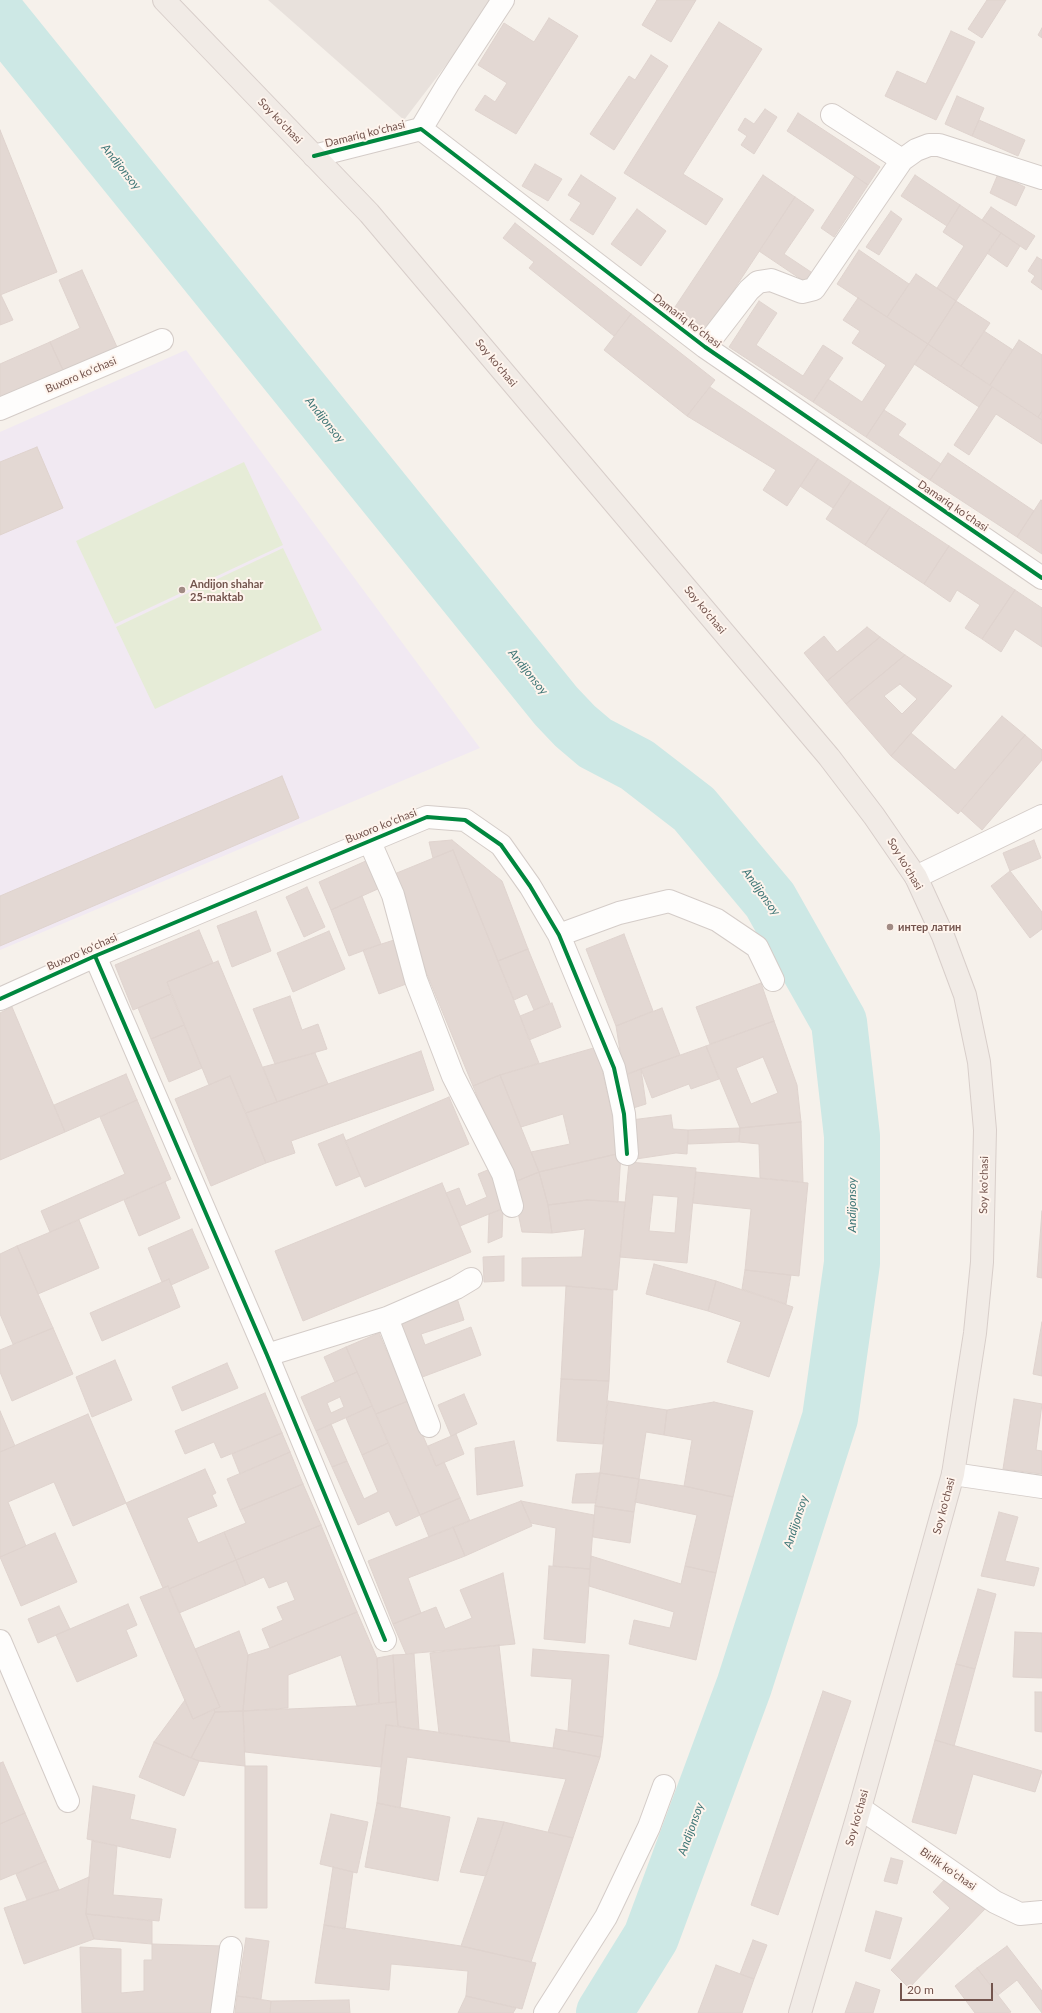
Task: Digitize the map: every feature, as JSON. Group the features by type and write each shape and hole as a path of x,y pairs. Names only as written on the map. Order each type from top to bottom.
{"main road":[{"name":"Soy ko'chasi","path":"164,0 369,213 829,757 874,816 916,877 943,936 965,995 979,1062 985,1130 982,1262 976,1333 953,1474 860,1808 800,2013"}],"street":[{"path":"422,129 448,84 503,0"},
{"path":"832,115 902,160"},
{"name":"Damariq koʻchasi","path":"314,156 422,129 705,347 1042,578"},
{"path":"705,347 749,290 758,282 771,280 802,292 814,289 902,160 916,150 929,145 940,146 1042,178"},
{"name":"Buxoro koʻchasi","path":"0,409 162,340"},
{"path":"916,877 1042,816"},
{"name":"Buxoro koʻchasi","path":"0,999 94,956 427,817 465,820 501,845 530,886 559,935 614,1068 624,1114 627,1154"},
{"path":"369,840 392,895 416,980 453,1076 503,1174 512,1206"},
{"path":"559,935 618,913 669,901 717,920 757,947 773,980"},
{"path":"94,956 267,1355 385,1640"},
{"path":"267,1355 387,1318 456,1288 471,1279"},
{"path":"387,1318 428,1426"},
{"path":"953,1474 1042,1487"},
{"path":"0,1641 68,1801"},
{"path":"545,2013 606,1917 649,1827 664,1786"},
{"name":"Birlik koʻchasi","path":"860,1808 995,1902 1020,1914 1042,1912"},
{"path":"222,2013 231,1948"}],"shaded area":[{"path":"268,0 492,0 486,13 404,120"},
{"name":"Andijon shahar 25-maktab","path":"186,350 480,748 0,950 0,432"}],"green space":[{"path":"244,462 283,545 115,624 76,541"},
{"path":"283,548 322,630 155,709 116,627"}],"building":[{"path":"657,0 696,0 671,42 642,25"},
{"path":"987,0 1006,0 982,38 968,29"},
{"path":"549,18 578,36 516,134 475,110 485,95 495,102 507,83 478,65 504,23 534,42"},
{"path":"719,22 762,49 683,174 723,199 706,225 624,173"},
{"path":"1042,28 1042,38 1038,35"},
{"path":"951,31 975,42 936,120 885,96 897,71 926,84"},
{"path":"651,55 668,66 614,150 590,134 629,76 635,80"},
{"path":"957,96 984,108 972,136 945,124"},
{"path":"765,109 777,117 754,154 741,145 747,136 738,130 745,118 754,124"},
{"path":"798,113 880,167 868,185 787,131"},
{"path":"979,120 1025,140 1018,156 972,136"},
{"path":"0,130 57,272 0,295"},
{"path":"535,164 562,179 548,201 522,186"},
{"path":"998,174 1025,187 1016,206 990,193"},
{"path":"581,175 616,198 593,235 570,220 581,203 568,195"},
{"path":"763,175 795,197 706,332 673,310"},
{"path":"915,175 960,205 947,226 901,196"},
{"path":"855,176 868,185 834,237 821,228"},
{"path":"795,197 814,210 784,254 814,274 808,284 759,251"},
{"path":"960,205 1001,233 956,301 937,288 964,246 943,232"},
{"path":"991,207 1035,236 1026,250 982,220"},
{"path":"637,209 666,231 641,266 611,244"},
{"path":"891,211 902,219 879,255 866,247"},
{"path":"515,223 631,314 614,336 529,268 534,262 503,238"},
{"path":"1001,233 1020,246 1007,267 987,253"},
{"path":"859,250 909,284 887,317 837,284"},
{"path":"1037,257 1042,260 1042,290 1031,282 1035,276 1028,271"},
{"path":"82,270 117,347 63,370 50,342 80,328 59,280"},
{"path":"916,274 956,301 928,344 887,317"},
{"path":"0,295 13,320 0,325"},
{"path":"858,298 928,344 866,437 813,402 828,379 862,402 886,365 852,343 860,331 843,320"},
{"path":"759,301 777,313 756,345 803,376 823,345 843,358 813,402 729,347"},
{"path":"956,301 990,323 961,366 928,344"},
{"path":"631,314 715,380 687,416 604,350"},
{"path":"984,331 1013,350 990,385 961,366"},
{"path":"1019,340 1042,355 1042,411 1038,417 990,385"},
{"path":"50,342 63,370 0,399 0,364"},
{"path":"928,344 992,387 979,407 914,364"},
{"path":"710,387 818,459 787,506 763,490 776,470 687,416"},
{"path":"992,387 1042,420 1042,444 996,414 969,455 954,445"},
{"path":"884,410 906,424 898,435 941,464 930,480 866,437"},
{"path":"1042,411 1042,420 1038,417"},
{"path":"37,447 63,508 0,535 0,462"},
{"path":"948,453 1034,511 1017,537 930,480"},
{"path":"818,459 851,481 833,508 800,486"},
{"path":"851,481 890,507 865,545 826,519"},
{"path":"1041,500 1042,501 1042,554 1017,537"},
{"path":"890,507 949,546 924,584 865,545"},
{"path":"949,546 1015,590 982,639 965,628 980,605 957,590 950,602 924,584"},
{"path":"1015,590 1042,608 1042,647 1015,629 1001,652 982,639"},
{"path":"867,627 880,637 827,681 804,653 824,636 837,652"},
{"path":"880,637 905,655 846,704 827,681"},
{"path":"905,655 952,686 891,756 846,704","holes":["900,684 917,699 902,714 884,696"]},
{"path":"1002,716 1025,735 958,814 891,756 911,733 955,770"},
{"path":"1025,735 1042,750 1042,760 982,830 961,811"},
{"path":"282,776 299,818 0,946 0,896"},
{"path":"452,840 502,881 528,949 498,961 453,850 433,858 429,842"},
{"path":"1034,840 1041,858 1010,871 1003,853"},
{"path":"453,850 539,1063 500,1075 473,1086 387,877"},
{"path":"368,860 380,888 331,910 319,882"},
{"path":"1010,871 1042,912 1042,929 1030,938 991,886"},
{"path":"307,887 325,927 304,937 286,897"},
{"path":"362,896 381,944 349,956 331,910"},
{"path":"256,911 271,951 232,967 217,926"},
{"path":"199,930 213,963 167,982 171,994 133,1010 115,965"},
{"path":"329,931 345,969 293,992 277,953"},
{"path":"624,934 653,1011 616,1026 586,949"},
{"path":"394,940 409,983 379,994 363,950"},
{"path":"528,949 550,1003 534,1010 527,994 514,1000 498,961"},
{"path":"218,961 277,1102 246,1113 230,1076 209,1085 167,982"},
{"path":"761,983 774,1021 710,1044 696,1007"},
{"path":"171,994 184,1025 151,1039 138,1008"},
{"path":"290,996 302,1030 318,1024 327,1049 275,1064 253,1009"},
{"path":"552,1003 561,1027 529,1040 520,1016"},
{"path":"12,1007 65,1132 0,1160 0,1013"},
{"path":"662,1008 680,1055 624,1075 616,1026"},
{"path":"774,1021 797,1085 801,1122 740,1128 706,1046","holes":["763,1057 778,1093 751,1104 736,1068"]},
{"path":"184,1025 202,1068 169,1082 151,1039"},
{"path":"706,1046 719,1079 691,1089 689,1084 652,1098 641,1069"},
{"path":"597,1047 621,1153 539,1172 531,1152 570,1144 563,1114 521,1127 500,1075"},
{"path":"421,1051 434,1090 291,1141 295,1153 266,1163 246,1113"},
{"path":"315,1053 328,1084 277,1102 263,1067"},
{"path":"641,1069 646,1104 630,1109 626,1075"},
{"path":"126,1074 137,1100 65,1132 54,1105"},
{"path":"500,1075 539,1172 512,1183 473,1086"},
{"path":"230,1076 266,1163 211,1186 175,1099"},
{"path":"449,1097 469,1144 365,1187 345,1141"},
{"path":"137,1100 171,1179 50,1232 41,1211 125,1174 100,1117"},
{"path":"671,1115 673,1129 688,1130 687,1154 676,1153 636,1159 631,1120"},
{"path":"801,1122 803,1182 760,1178 759,1144 739,1142 740,1128"},
{"path":"740,1128 739,1142 688,1144 688,1130"},
{"path":"343,1134 360,1176 336,1186 318,1144"},
{"path":"621,1153 618,1202 587,1200 548,1205 539,1172"},
{"path":"629,1162 696,1168 687,1263 620,1257","holes":["653,1195 678,1197 675,1233 649,1231"]},
{"path":"490,1169 506,1207 460,1226 446,1193 459,1188 466,1206 487,1197 478,1174"},
{"path":"539,1172 548,1205 552,1233 522,1232 512,1183"},
{"path":"696,1172 808,1183 799,1276 745,1270 751,1209 693,1203"},
{"path":"165,1182 180,1218 139,1236 124,1200"},
{"path":"442,1183 471,1252 303,1321 275,1251"},
{"path":"587,1200 625,1202 617,1290 566,1286 522,1286 522,1258 582,1257 585,1229 552,1233 548,1205"},
{"path":"503,1209 502,1237 488,1243 489,1214"},
{"path":"1042,1211 1042,1278 1037,1277"},
{"path":"79,1220 99,1268 38,1294 17,1246"},
{"path":"192,1229 209,1268 171,1285 169,1279 162,1282 148,1248"},
{"path":"17,1246 53,1328 13,1344 0,1314 0,1254"},
{"path":"504,1256 504,1281 484,1282 483,1257"},
{"path":"654,1264 716,1281 708,1311 646,1294"},
{"path":"745,1270 791,1275 786,1304 742,1289"},
{"path":"169,1279 180,1307 102,1341 90,1313"},
{"path":"716,1281 793,1307 769,1377 727,1362 741,1322 708,1311"},
{"path":"566,1286 613,1290 609,1381 561,1379"},
{"path":"457,1298 464,1320 421,1334 425,1345 471,1327 481,1355 417,1379 393,1319"},
{"path":"1042,1322 1042,1376 1033,1374"},
{"path":"53,1328 73,1374 12,1401 0,1372 0,1350"},
{"path":"379,1333 408,1401 376,1414 346,1347"},
{"path":"346,1347 357,1372 335,1382 324,1357"},
{"path":"115,1360 132,1400 92,1417 76,1377"},
{"path":"227,1363 238,1388 182,1411 172,1387"},
{"path":"357,1372 372,1406 316,1431 301,1397","holes":["340,1397 344,1407 331,1413 327,1403"]},
{"path":"561,1379 609,1381 603,1444 557,1441"},
{"path":"265,1393 282,1433 221,1458 214,1442 185,1454 175,1431"},
{"path":"464,1394 477,1424 451,1436 438,1405"},
{"path":"1014,1399 1042,1404 1036,1450 1042,1451 1042,1474 1003,1469"},
{"path":"408,1401 436,1466 444,1462 460,1498 420,1515 376,1414"},
{"path":"608,1401 667,1410 664,1435 646,1432 639,1479 600,1473"},
{"path":"714,1402 753,1411 733,1497 684,1486 692,1440 664,1435 667,1410"},
{"path":"372,1406 388,1443 362,1455 346,1418"},
{"path":"0,1411 15,1446 0,1452"},
{"path":"88,1414 126,1503 73,1526 54,1482 8,1502 26,1546 0,1557 0,1452"},
{"path":"331,1424 347,1461 332,1467 316,1431"},
{"path":"282,1433 290,1452 240,1474 232,1454"},
{"path":"456,1434 464,1454 436,1466 428,1446"},
{"path":"514,1441 523,1486 477,1495 475,1448"},
{"path":"388,1443 420,1515 396,1526 389,1511 358,1525 332,1467 347,1461 364,1499 378,1492 362,1455"},
{"path":"290,1452 303,1484 240,1510 227,1479"},
{"path":"205,1469 216,1493 212,1495 217,1506 187,1518 198,1543 224,1532 236,1560 169,1589 168,1586 163,1588 126,1503"},
{"path":"600,1473 596,1503 572,1503 576,1474"},
{"path":"600,1473 639,1479 634,1512 595,1506"},
{"path":"639,1479 684,1486 733,1497 716,1573 685,1566 697,1515 635,1502"},
{"path":"303,1484 321,1525 236,1560 224,1532 246,1523 240,1510"},
{"path":"460,1498 470,1521 429,1537 420,1515"},
{"path":"521,1501 532,1526 465,1556 453,1527"},
{"path":"521,1501 594,1515 590,1569 553,1566 556,1528 531,1523"},
{"path":"595,1506 634,1512 630,1543 593,1537"},
{"path":"999,1512 1018,1517 1005,1561 1039,1568 1034,1586 981,1576"},
{"path":"321,1525 357,1612 270,1648 262,1629 283,1620 277,1607 295,1600 287,1581 269,1588 264,1577 246,1585 236,1560"},
{"path":"453,1527 465,1556 408,1578 421,1613 393,1624 368,1561"},
{"path":"55,1533 77,1582 21,1606 0,1557"},
{"path":"591,1556 681,1584 685,1566 716,1573 696,1660 629,1644 634,1620 670,1628 674,1612 589,1586"},
{"path":"236,1560 246,1585 179,1613 169,1589"},
{"path":"549,1566 590,1569 585,1643 544,1639"},
{"path":"503,1573 515,1644 406,1654 393,1624 436,1607 445,1629 472,1618 460,1590"},
{"path":"168,1586 220,1707 193,1719 140,1597"},
{"path":"978,1589 996,1594 975,1669 956,1664"},
{"path":"128,1604 137,1625 126,1630 137,1656 77,1682 56,1635"},
{"path":"59,1606 70,1629 38,1643 28,1619"},
{"path":"357,1612 377,1658 379,1703 357,1706 341,1655 288,1675 288,1708 243,1711 248,1655 270,1648"},
{"path":"239,1631 248,1655 243,1711 215,1712 214,1709 220,1707 195,1649"},
{"path":"1015,1632 1042,1633 1042,1678 1013,1677"},
{"path":"499,1645 510,1742 439,1733 430,1653"},
{"path":"533,1649 609,1655 603,1737 568,1731 572,1679 531,1676"},
{"path":"414,1654 419,1730 398,1726 396,1702 393,1655"},
{"path":"393,1655 396,1702 379,1703 377,1658"},
{"path":"956,1664 975,1669 954,1746 935,1740"},
{"path":"823,1691 851,1701 778,1915 751,1905"},
{"path":"1035,1692 1042,1692 1042,1732 1035,1731"},
{"path":"185,1700 193,1719 214,1709 215,1712 191,1758 154,1742"},
{"path":"396,1702 398,1726 386,1725 381,1767 245,1752 243,1711 357,1706"},
{"path":"243,1711 245,1766 199,1761 191,1758 215,1712"},
{"path":"386,1725 553,1748 600,1757 573,1838 548,1832 566,1779 407,1757 400,1808 377,1803"},
{"path":"556,1729 603,1737 600,1757 553,1748"},
{"path":"935,1740 1042,1771 1035,1792 973,1774 956,1834 912,1822"},
{"path":"154,1742 199,1761 184,1796 139,1777"},
{"path":"3,1762 25,1813 0,1824 0,1763"},
{"path":"245,1766 267,1766 267,1908 245,1908"},
{"path":"93,1786 135,1795 130,1819 176,1829 170,1858 87,1839"},
{"path":"377,1803 450,1817 438,1881 365,1867"},
{"path":"25,1813 46,1861 0,1880 0,1824"},
{"path":"331,1814 368,1822 357,1873 320,1864"},
{"path":"478,1818 504,1822 486,1876 460,1872"},
{"path":"504,1822 573,1838 531,1962 461,1946"},
{"path":"92,1841 117,1846 113,1895 162,1899 159,1921 86,1914"},
{"path":"891,1858 903,1861 897,1884 884,1881"},
{"path":"46,1861 59,1890 27,1900 16,1874"},
{"path":"333,1867 353,1872 345,1929 324,1925"},
{"path":"89,1877 86,1914 94,1939 24,1964 4,1908 59,1890"},
{"path":"947,1877 985,1909 909,1988 891,1970 950,1908 933,1892"},
{"path":"876,1911 902,1918 890,1959 865,1951"},
{"path":"86,1914 152,1921 152,1944 94,1939"},
{"path":"324,1925 461,1946 536,1963 522,2009 466,1996 468,1971 391,1964 389,1990 315,1983"},
{"path":"246,1938 269,1941 261,1999 237,1996"},
{"path":"753,1940 767,1945 754,1979 740,1974"},
{"path":"152,1944 224,1946 214,2013 82,2013 80,1947 121,1949 121,1993 144,1991 144,1960 152,1960"},
{"path":"1007,1946 1042,1991 1042,2013 1017,1980 998,1995 977,1968"},
{"path":"716,1965 754,1979 742,2013 698,2013"},
{"path":"977,1968 1011,2012 975,2013 955,1986"},
{"path":"856,1982 880,1990 873,2013 845,2013"},
{"path":"237,1996 271,2001 270,2013 235,2013"},
{"path":"466,1996 516,2008 513,2013 458,2013"},
{"path":"349,2000 350,2013 270,2013 271,2001"}],"waterway":[{"name":"Andijonsoy","path":"0,17 556,706 575,726 595,743 637,765 694,809 770,900 839,1022 852,1136 852,1263 830,1418 744,1686 651,1937 604,2013"}],"cycle path":[{"path":"314,156 421,129 705,347 1042,578"},
{"path":"0,999 95,956 427,817 465,820 501,845 530,886 559,935 614,1068 624,1114 627,1154"},
{"path":"95,956 267,1355 385,1640"}],"place":[{"name":"Andijon shahar 25-maktab","path":"182,590"},
{"name":"интер латин","path":"890,927"}]}
